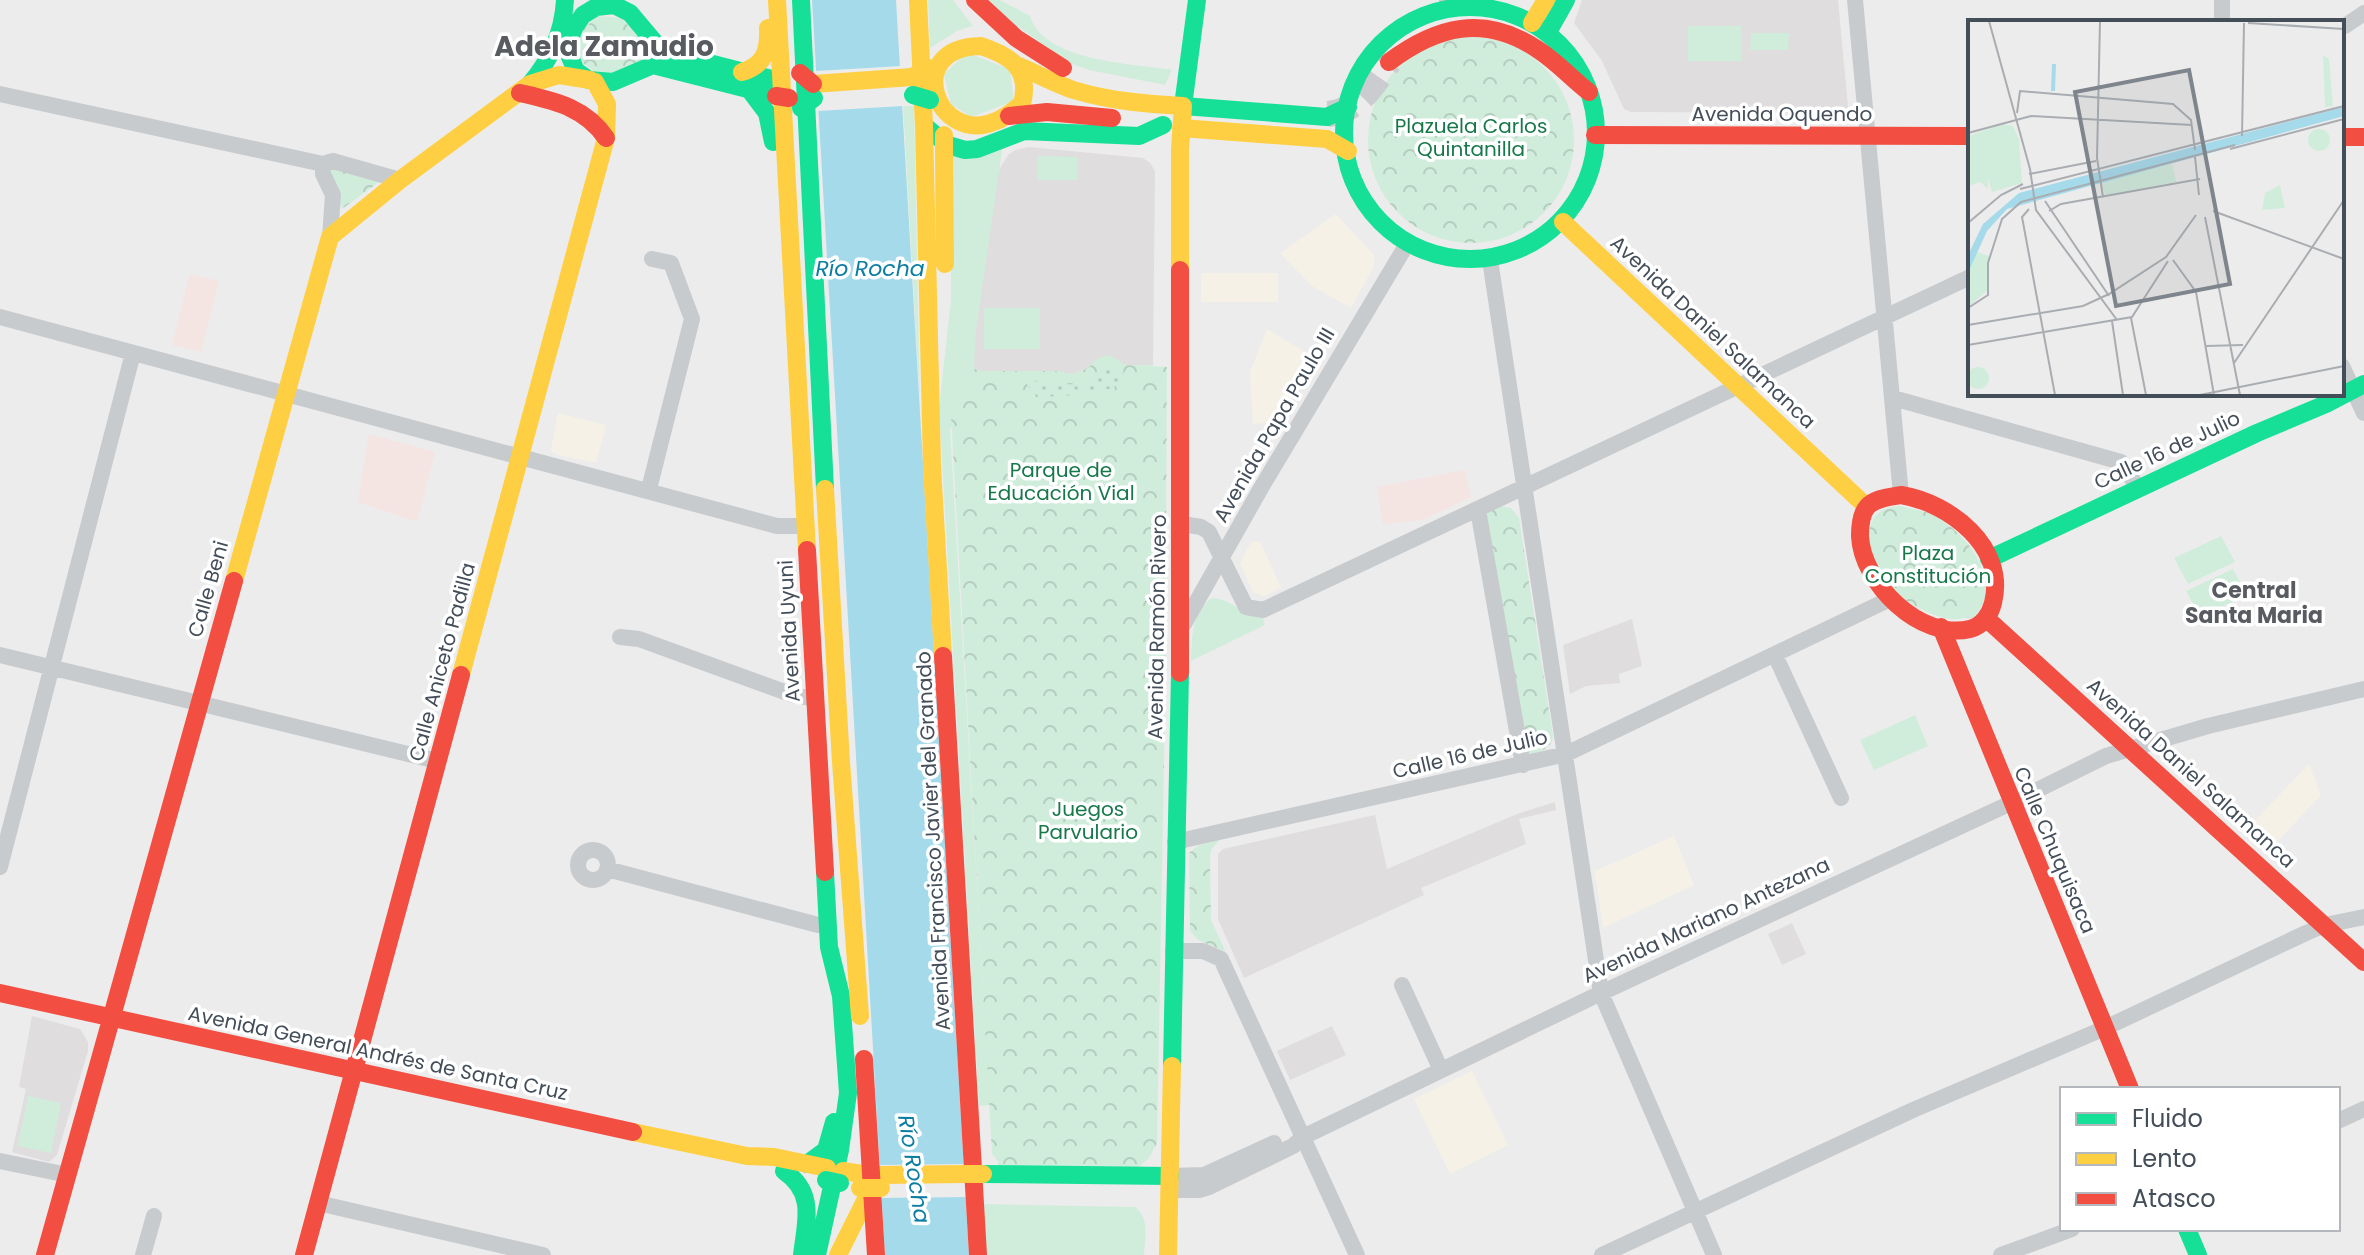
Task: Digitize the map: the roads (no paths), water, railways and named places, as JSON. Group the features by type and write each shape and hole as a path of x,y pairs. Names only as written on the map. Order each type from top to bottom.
{"main road":[{"path":"330,237 400,180 525,88 548,62 556,45 564,18 565,0"},
{"path":"746,81 766,56 769,46 767,0"},
{"name":"Avenida Uyuni","path":"777,0 829,947 841,996 848,1093 845,1124 817,1255"},
{"path":"791,0 801,108 798,137 809,283 818,351"},
{"path":"801,0 851,923 868,1111 838,1255"},
{"name":"Avenida Francisco Javier del Granado","path":"918,0 931,424 978,1255"},
{"path":"961,0 998,51 1019,66 1074,90 1132,102 1327,117 1348,107"},
{"path":"975,0 1005,31 1044,59 1072,73 1143,90"},
{"name":"Avenida Ramón Rivero","path":"1168,1255 1182,524 1172,126 1183,106 1197,0"},
{"path":"1540,27 1546,0"},
{"path":"1540,27 1566,0"},
{"path":"592,81 582,76 573,64 568,42 578,18 598,2 627,10 641,25 660,58 746,81 799,90 918,89 934,86 936,74 948,53"},
{"path":"1447,4 1491,8 1540,27 1572,59 1589,92 1595,135 1591,163 1563,222 1529,247 1490,260 1453,259 1407,244 1389,230 1362,194 1348,151 1348,107 1357,74 1368,55 1382,39 1413,18 1447,4"},
{"path":"1389,62 1428,35 1474,27 1497,30 1539,50 1589,92"},
{"path":"918,89 948,53 964,47 981,46 998,51"},
{"path":"525,88 559,75 613,83 660,58"},
{"path":"918,89 952,119 979,127 994,125 1022,104 1026,95 1026,84 1019,66"},
{"name":"Calle Aniceto Padilla","path":"304,1255 606,138 607,104 592,81"},
{"path":"746,81 763,103 772,128 782,247 796,352"},
{"path":"525,88 582,110 599,126 606,138"},
{"path":"918,89 944,142 945,295 929,358"},
{"path":"1009,116 1025,112 1056,112 1172,126 1327,139 1348,151"},
{"path":"924,125 948,145 965,150 977,149 1024,131 1139,136 1172,126"},
{"name":"Avenida Oquendo","path":"1595,135 1968,136"},
{"name":"Avenida Daniel Salamanca","path":"1563,222 1867,507"},
{"name":"Calle Beni","path":"45,1255 330,237"},
{"name":"Calle 16 de Julio","path":"1989,559 2339,396"},
{"path":"1901,495 1931,502 1950,513 1973,534 1989,559 1995,596 1987,619 1981,625 1963,630 1941,627 1890,599 1876,583 1865,564 1859,542 1861,522 1867,507 1881,499 1901,495"},
{"name":"Avenida Daniel Salamanca","path":"1987,619 2364,962"},
{"name":"Calle Chuquisaca","path":"1941,627 2129,1087"},
{"path":"807,1164 826,1150 831,1141 836,1106 829,947"},
{"name":"Avenida General Andrés de Santa Cruz","path":"0,993 747,1156 774,1157 807,1164 855,1179"},
{"name":"Avenida General Andrés de Santa Cruz","path":"747,1156 784,1171 855,1179"},
{"path":"784,1171 794,1177 805,1191 807,1204 802,1255"},
{"path":"855,1179 876,1255"},
{"name":"Avenida Mariano Antezana","path":"855,1179 1170,1183"},
{"path":"2188,1231 2198,1255"}],"street":[{"path":"1855,0 1901,495"},
{"path":"2345,26 2364,13"},
{"path":"0,94 323,164 333,161 400,180"},
{"path":"323,164 323,174 333,195 330,237"},
{"name":"Avenida Papa Paulo III","path":"1181,629 1407,244"},
{"path":"649,489 692,319 671,263 652,259"},
{"path":"1490,260 1601,993 1714,1255"},
{"path":"1182,524 1201,527 1209,532 1246,607 1263,610 1968,278"},
{"path":"0,317 649,489 777,526 805,526"},
{"path":"0,867 133,353"},
{"path":"2344,368 2359,387 2364,413"},
{"path":"1893,398 2121,462 2138,488"},
{"path":"1478,510 1523,765"},
{"name":"Calle 16 de Julio","path":"1175,842 1566,754 1890,599"},
{"path":"620,637 639,639 793,695 815,699"},
{"path":"0,655 437,761"},
{"path":"1775,655 1841,798"},
{"name":"Avenida Mariano Antezana","path":"1170,1183 1204,1175 1289,1136 1303,1137 2106,756 2219,723 2364,689"},
{"path":"607,869 818,925 828,925"},
{"path":"1602,1255 1913,1110 2105,1028 2325,925 2364,917"},
{"path":"1173,951 1203,951 1221,959 1357,1255"},
{"path":"1402,985 1441,1070"},
{"path":"2340,1120 2364,1109"},
{"path":"0,1161 68,1175"},
{"path":"318,1203 543,1255"},
{"path":"143,1255 154,1216"},
{"path":"2001,1255 2067,1231"}],"water":[{"name":"Río Rocha","path":"812,0 896,0 969,1255 885,1255"}],"tunnel":[{"path":"1328,114 1339,112 1356,102 1371,88 1389,62"}],"district":[{"name":"Adela Zamudio","path":"604,46"},
{"name":"Central Santa Maria","path":"2254,602"}],"park label":[{"name":"Plazuela Carlos Quintanilla","path":"1471,138"},
{"name":"Parque de Educación Vial","path":"1061,482"},
{"name":"Plaza Constitución","path":"1928,564"},
{"name":"Juegos Parvulario","path":"1088,820"}]}
